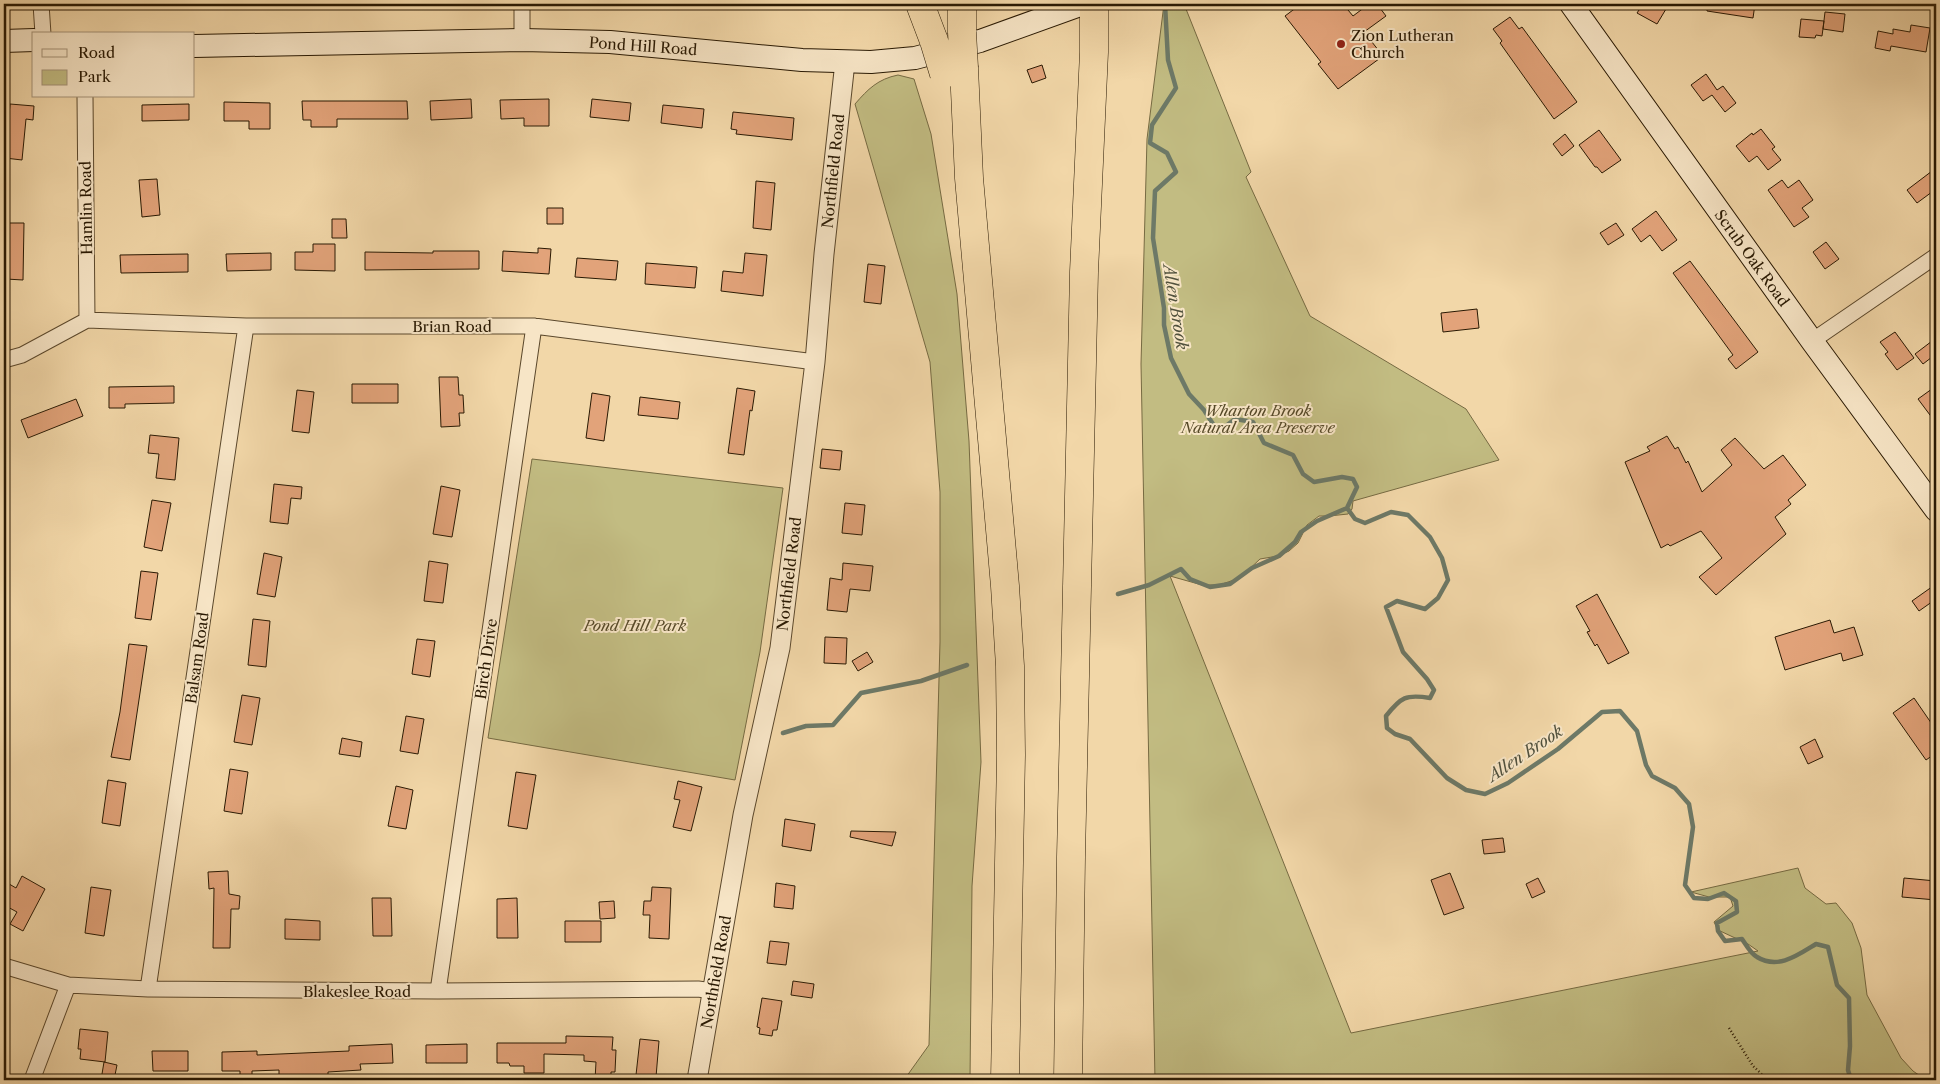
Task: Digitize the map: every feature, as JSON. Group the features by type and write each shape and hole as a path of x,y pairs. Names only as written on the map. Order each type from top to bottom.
{"highway":[{"path":"920,4 934,41 954,71"},
{"path":"962,4 962,32 954,71 969,178 1005,586 1010,666 1011,755 1005,1080"},
{"path":"1068,1080 1084,272 1097,9"}],"main road":[{"name":"Scrub Oak Road","path":"1571,4 1812,341 1936,510"},
{"name":"Pond Hill Road","path":"195,46 522,40 610,42 802,60 845,62 894,60 952,49 1097,9"},
{"path":"4,42 32,40"}],"street":[{"path":"41,4 43,32"},
{"path":"522,4 522,40"},
{"name":"Northfield Road","path":"697,1080 743,815 780,648 815,362 825,244 845,62"},
{"name":"Hamlin Road","path":"85,98 87,320"},
{"path":"1812,341 1936,256"},
{"path":"4,360 22,354 87,320"},
{"name":"Brian Road","path":"87,320 246,326 534,326 815,362"},
{"name":"Balsam Road","path":"148,989 246,326"},
{"name":"Birch Drive","path":"438,991 534,326"},
{"name":"Blakeslee Road","path":"4,966 68,985 148,989 438,991 698,989 713,992"},
{"path":"32,1080 68,985"}],"path":[{"path":"1729,1028 1753,1066 1768,1080"}],"green space":[{"name":"Wharton Brook Natural Area Preserve","path":"1164,4 1184,4 1251,172 1246,177 1310,316 1466,409 1499,460 1353,501 1352,509 1348,514 1319,516 1307,525 1298,543 1289,551 1278,556 1260,559 1242,576 1234,580 1219,585 1202,585 1170,576 1351,1033 1758,951 1748,944 1718,930 1714,922 1733,906 1730,897 1709,897 1691,892 1798,868 1805,888 1826,904 1836,903 1852,923 1861,948 1867,995 1901,1058 1913,1071 1926,1080 1155,1080 1141,364 1147,139"},
{"path":"898,75 914,79 931,134 957,294 969,441 981,762 972,886 970,1080 904,1080 929,1045 940,642 940,492 930,362 855,104 874,85"},
{"name":"Pond Hill Park","path":"532,459 783,488 760,652 735,780 488,738"}],"building":[{"name":"Zion Lutheran Church","path":"1301,4 1343,4 1353,16 1369,4 1377,4 1386,16 1364,32 1383,56 1338,89 1318,64 1321,62 1285,16"},
{"path":"1643,4 1657,4 1666,9 1657,24 1637,13"},
{"path":"1707,4 1755,4 1753,18 1707,11"},
{"path":"1825,12 1845,14 1843,32 1823,29"},
{"path":"1510,17 1519,29 1522,27 1577,102 1554,119 1500,43 1502,41 1493,29"},
{"path":"1801,19 1824,21 1822,36 1816,35 1815,38 1799,37"},
{"path":"1911,25 1930,28 1926,52 1891,46 1890,51 1875,48 1878,31 1893,34 1893,29 1910,32"},
{"path":"1042,65 1046,78 1032,83 1027,70"},
{"path":"1706,74 1717,90 1723,86 1736,103 1725,112 1712,95 1703,101 1691,85"},
{"path":"471,99 472,118 431,120 430,101"},
{"path":"549,99 549,126 524,126 524,118 501,119 500,100"},
{"path":"592,99 631,103 629,121 590,117"},
{"path":"302,101 407,101 408,119 337,119 337,127 311,127 311,120 303,120"},
{"path":"224,102 270,103 270,129 249,129 249,121 224,121"},
{"path":"10,104 34,106 33,120 26,119 22,160 5,158"},
{"path":"189,104 189,120 142,121 142,105"},
{"path":"663,105 704,109 702,128 661,123"},
{"path":"733,112 794,118 792,140 736,134 737,130 731,129"},
{"path":"1761,129 1775,147 1772,149 1781,160 1768,170 1757,156 1749,162 1736,146 1752,133 1753,135"},
{"path":"1599,130 1621,160 1602,173 1595,167 1579,145"},
{"path":"1565,134 1574,146 1562,156 1553,144"},
{"path":"1936,168 1936,189 1917,203 1907,190"},
{"path":"157,179 160,215 142,217 139,180"},
{"path":"1782,180 1788,188 1799,180 1813,200 1802,208 1809,217 1794,227 1768,190"},
{"path":"756,181 775,183 771,230 753,228"},
{"path":"547,208 563,208 563,224 547,224"},
{"path":"1656,211 1677,240 1662,251 1650,235 1641,242 1632,229"},
{"path":"332,219 346,219 347,238 332,238"},
{"path":"7,223 24,223 23,280 6,279 4,244 7,244"},
{"path":"1616,223 1624,235 1608,245 1600,233"},
{"path":"1826,242 1839,259 1825,269 1813,252"},
{"path":"313,244 335,244 335,271 295,270 295,252 313,252"},
{"path":"538,248 551,249 549,274 502,271 503,251 538,253"},
{"path":"433,251 479,251 479,269 365,270 365,252 433,253"},
{"path":"271,253 271,270 227,271 226,254"},
{"path":"745,253 767,255 763,296 721,291 723,271 743,273"},
{"path":"188,254 188,272 121,273 120,255"},
{"path":"577,258 618,261 616,280 575,277"},
{"path":"1690,261 1758,352 1736,369 1728,359 1733,355 1673,273"},
{"path":"646,263 697,267 695,288 645,284"},
{"path":"868,264 885,266 881,304 864,302"},
{"path":"1477,309 1479,328 1443,332 1441,313"},
{"path":"1895,332 1914,358 1897,370 1885,354 1888,352 1880,342"},
{"path":"1936,338 1936,354 1923,364 1915,354"},
{"path":"439,377 458,377 459,395 463,395 464,413 459,413 460,426 441,427"},
{"path":"352,384 398,384 398,403 352,403"},
{"path":"174,386 174,403 125,404 125,408 109,408 109,387"},
{"path":"1936,386 1936,423 1918,399"},
{"path":"737,388 755,391 752,411 750,410 744,455 728,453"},
{"path":"297,390 314,392 309,433 292,431"},
{"path":"592,393 610,396 604,441 586,438"},
{"path":"640,397 680,402 678,419 638,415"},
{"path":"76,399 83,416 28,438 21,420"},
{"path":"150,435 179,438 175,480 156,478 159,454 148,453"},
{"path":"1667,436 1675,449 1678,447 1686,463 1688,461 1702,492 1732,465 1721,450 1735,438 1764,469 1783,455 1806,485 1788,500 1791,504 1775,517 1786,534 1716,595 1699,577 1722,558 1701,531 1670,546 1668,544 1661,548 1625,462 1650,451 1647,447"},
{"path":"822,449 842,451 840,470 820,468"},
{"path":"274,484 302,487 301,499 291,498 288,524 270,522"},
{"path":"441,486 460,490 452,537 433,534"},
{"path":"152,500 171,503 162,551 144,547"},
{"path":"845,503 865,505 862,535 842,533"},
{"path":"264,553 282,557 275,597 257,594"},
{"path":"429,561 448,564 443,603 424,601"},
{"path":"843,563 873,566 870,591 850,589 847,612 827,610 830,578 842,580"},
{"path":"141,571 158,573 151,620 135,618"},
{"path":"1936,584 1936,599 1919,611 1912,601"},
{"path":"1597,594 1629,653 1608,664 1597,644 1595,646 1587,632 1590,631 1576,606"},
{"path":"253,619 270,621 266,667 248,665"},
{"path":"1830,620 1834,633 1854,627 1863,655 1843,661 1841,653 1785,670 1775,637"},
{"path":"825,637 847,638 846,664 824,663"},
{"path":"417,639 435,641 430,677 412,674"},
{"path":"129,644 147,646 130,760 111,757 120,712"},
{"path":"867,652 873,662 858,671 852,661"},
{"path":"242,695 260,698 252,745 234,742"},
{"path":"1914,698 1936,730 1936,753 1926,760 1893,713"},
{"path":"406,716 424,719 418,754 400,751"},
{"path":"342,738 362,742 360,757 339,754"},
{"path":"1815,739 1823,757 1808,764 1800,747"},
{"path":"230,769 248,772 242,814 224,811"},
{"path":"516,772 536,775 527,829 508,826"},
{"path":"108,780 126,783 120,826 102,823"},
{"path":"678,781 702,787 691,831 673,827 680,800 674,799"},
{"path":"396,786 413,790 406,829 388,826"},
{"path":"785,819 815,824 811,851 782,846"},
{"path":"851,831 896,832 892,846 850,837"},
{"path":"1503,838 1505,852 1484,854 1482,840"},
{"path":"228,871 229,894 240,896 239,909 231,909 230,948 213,948 214,888 209,889 208,872"},
{"path":"1450,873 1464,908 1444,915 1431,880"},
{"path":"22,876 45,889 23,931 10,924 17,912 4,905 4,881 16,888"},
{"path":"1538,878 1545,892 1532,898 1526,884"},
{"path":"1904,878 1936,881 1936,900 1902,897"},
{"path":"776,883 795,886 793,909 774,907"},
{"path":"91,887 111,890 104,936 85,933"},
{"path":"652,887 671,888 669,939 649,938 650,915 643,915 644,901 651,901"},
{"path":"372,898 391,898 392,936 373,936"},
{"path":"517,898 518,938 497,938 497,899"},
{"path":"614,901 615,918 600,919 599,902"},
{"path":"285,919 320,921 320,940 285,939"},
{"path":"565,921 601,921 601,942 565,942"},
{"path":"770,941 789,943 786,965 767,963"},
{"path":"793,981 814,984 812,998 791,995"},
{"path":"762,998 782,1001 777,1030 773,1030 772,1036 759,1034 760,1028 757,1027"},
{"path":"80,1029 108,1032 105,1062 80,1059 81,1049 78,1049"},
{"path":"566,1036 613,1037 612,1050 616,1050 615,1072 611,1072 611,1080 595,1080 596,1062 584,1061 584,1055 544,1054 544,1073 524,1073 524,1066 510,1066 509,1063 497,1063 497,1043 566,1043"},
{"path":"640,1039 659,1041 656,1077 636,1075"},
{"path":"392,1044 393,1063 360,1064 361,1070 328,1072 328,1077 279,1080 279,1070 252,1071 252,1077 240,1077 240,1071 222,1071 222,1052 257,1051 257,1055 349,1051 349,1046"},
{"path":"467,1044 467,1063 426,1063 426,1045"},
{"path":"152,1051 188,1051 188,1071 153,1071"},
{"path":"104,1062 117,1065 114,1080 101,1080"}],"waterway":[{"name":"Allen Brook","path":"1165,4 1168,60 1176,88 1152,125 1150,143 1167,153 1176,172 1155,191 1153,238 1164,308 1164,325 1171,358 1189,394 1204,410 1218,432 1235,419 1253,422 1264,443 1293,455 1303,474 1314,482 1342,477 1353,479 1357,487 1347,508 1355,519 1365,523 1391,512 1408,515 1430,537 1442,558 1448,580 1438,598 1425,609 1397,601 1386,607 1403,652 1427,679 1434,690 1430,698 1415,696 1400,701 1386,716 1387,728 1395,734 1410,739 1447,778 1466,790 1485,794 1508,783 1558,749 1602,712 1620,711 1637,731 1646,765 1652,776 1675,788 1689,804 1693,827 1685,885 1694,898 1708,899 1724,893 1736,901 1737,912 1717,923 1718,931 1725,941 1742,939 1755,956 1765,961 1773,962 1788,960 1816,944 1828,947 1837,985 1849,998 1850,1046 1848,1070 1851,1080"},
{"path":"1118,594 1149,585 1181,569 1190,579 1210,587 1230,584 1252,568 1279,556 1295,542 1301,532 1317,521 1347,508"},
{"path":"783,733 806,726 833,725 861,693 921,681 967,665"}],"place":[{"name":"Zion Lutheran Church","path":"1341,44"}]}
